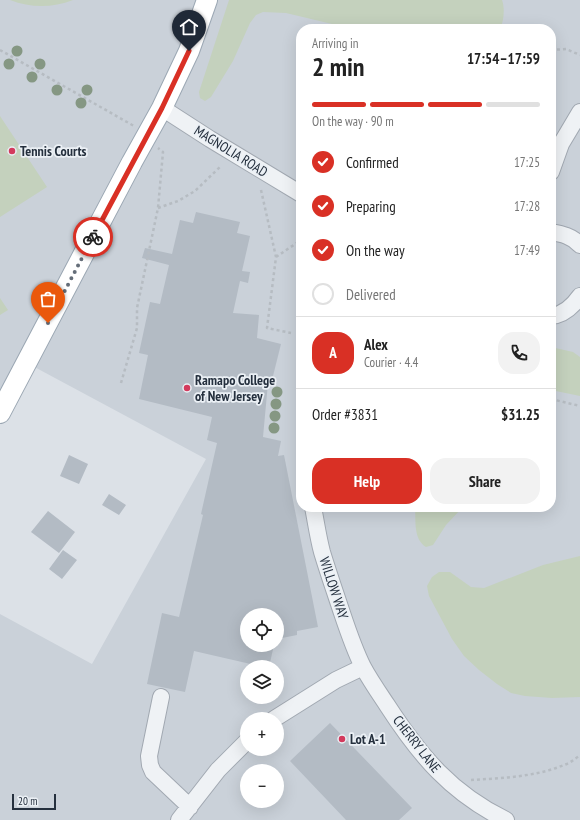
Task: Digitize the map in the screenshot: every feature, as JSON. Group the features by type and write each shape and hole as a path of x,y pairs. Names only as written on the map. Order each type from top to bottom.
{"main road":[{"path":"0,413 162,108 189,51 207,0"}],"street":[{"name":"MAGNOLIA ROAD","path":"162,108 296,191"},
{"path":"556,156 560,144 580,112"},
{"path":"556,233 567,235 576,240 580,245"},
{"path":"556,315 563,313 573,306 580,296"},
{"name":"WILLOW WAY","path":"314,512 326,564 349,632 363,667"},
{"path":"284,713 336,680 363,667"},
{"name":"CHERRY LANE","path":"363,667 398,721 428,762 450,783 476,804 506,820"},
{"path":"161,696 149,756 150,765 153,772 190,807"},
{"path":"179,820 218,770 240,748"}],"path":[{"path":"556,50 566,49 580,55"},
{"path":"0,50 134,126"},
{"path":"121,383 137,328 137,308 158,208 163,152"},
{"path":"158,208 178,201 195,191 221,166"},
{"path":"261,190 276,257 267,328 290,333"},
{"path":"276,257 296,243"},
{"path":"556,401 580,406"},
{"path":"467,780 509,778 536,774 565,765 580,755"}],"shaded area":[{"name":"Ramapo College of New Jersey","path":"0,0 580,0 580,820 0,820 0,614 92,664 206,459 27,363 0,413"}],"green space":[{"path":"10,0 73,0 49,6 34,6"},
{"path":"229,0 502,0 504,14 501,24 332,24 286,13 263,12 256,15 250,23 233,61 211,97 205,101 200,98 199,92"},
{"name":"Tennis Courts","path":"0,116 47,187 0,217"},
{"path":"0,298 8,310 0,315"},
{"path":"556,348 573,352 580,357 580,396 556,391"},
{"path":"415,512 458,512 446,525 433,545 426,547 419,539 415,523"},
{"path":"580,556 580,697 552,698 525,696 511,693 497,684 464,656 452,639 429,596 427,586 432,577 439,572 450,572 471,587 484,588 543,565"}],"building":[{"path":"196,212 240,222 237,233 250,236 242,271 250,272 248,283 240,281 233,313 259,315 257,338 281,344 271,384 268,383 263,437 281,441 278,456 284,455 318,627 297,631 297,635 284,638 284,608 240,608 240,652 272,652 271,660 240,660 240,662 194,651 185,692 147,684 162,613 179,617 203,515 201,514 217,443 207,440 212,417 139,399 148,355 139,353 150,302 160,304 169,265 142,258 145,248 172,254 180,220 193,223"},
{"path":"69,455 88,464 79,484 60,476"},
{"path":"109,494 126,505 119,515 102,505"},
{"path":"48,511 75,532 59,553 31,532"},
{"path":"63,550 77,560 62,579 49,569"},
{"path":"330,723 412,808 399,820 346,820 290,761"}],"way so far":[{"path":"48,323 93,237"}],"place":[{"name":"Tennis Courts","path":"12,151"},
{"name":"Ramapo College of New Jersey","path":"187,388"},
{"name":"Lot A-1","path":"342,739"}],"route":[{"path":"93,237 162,108 189,51"}]}
